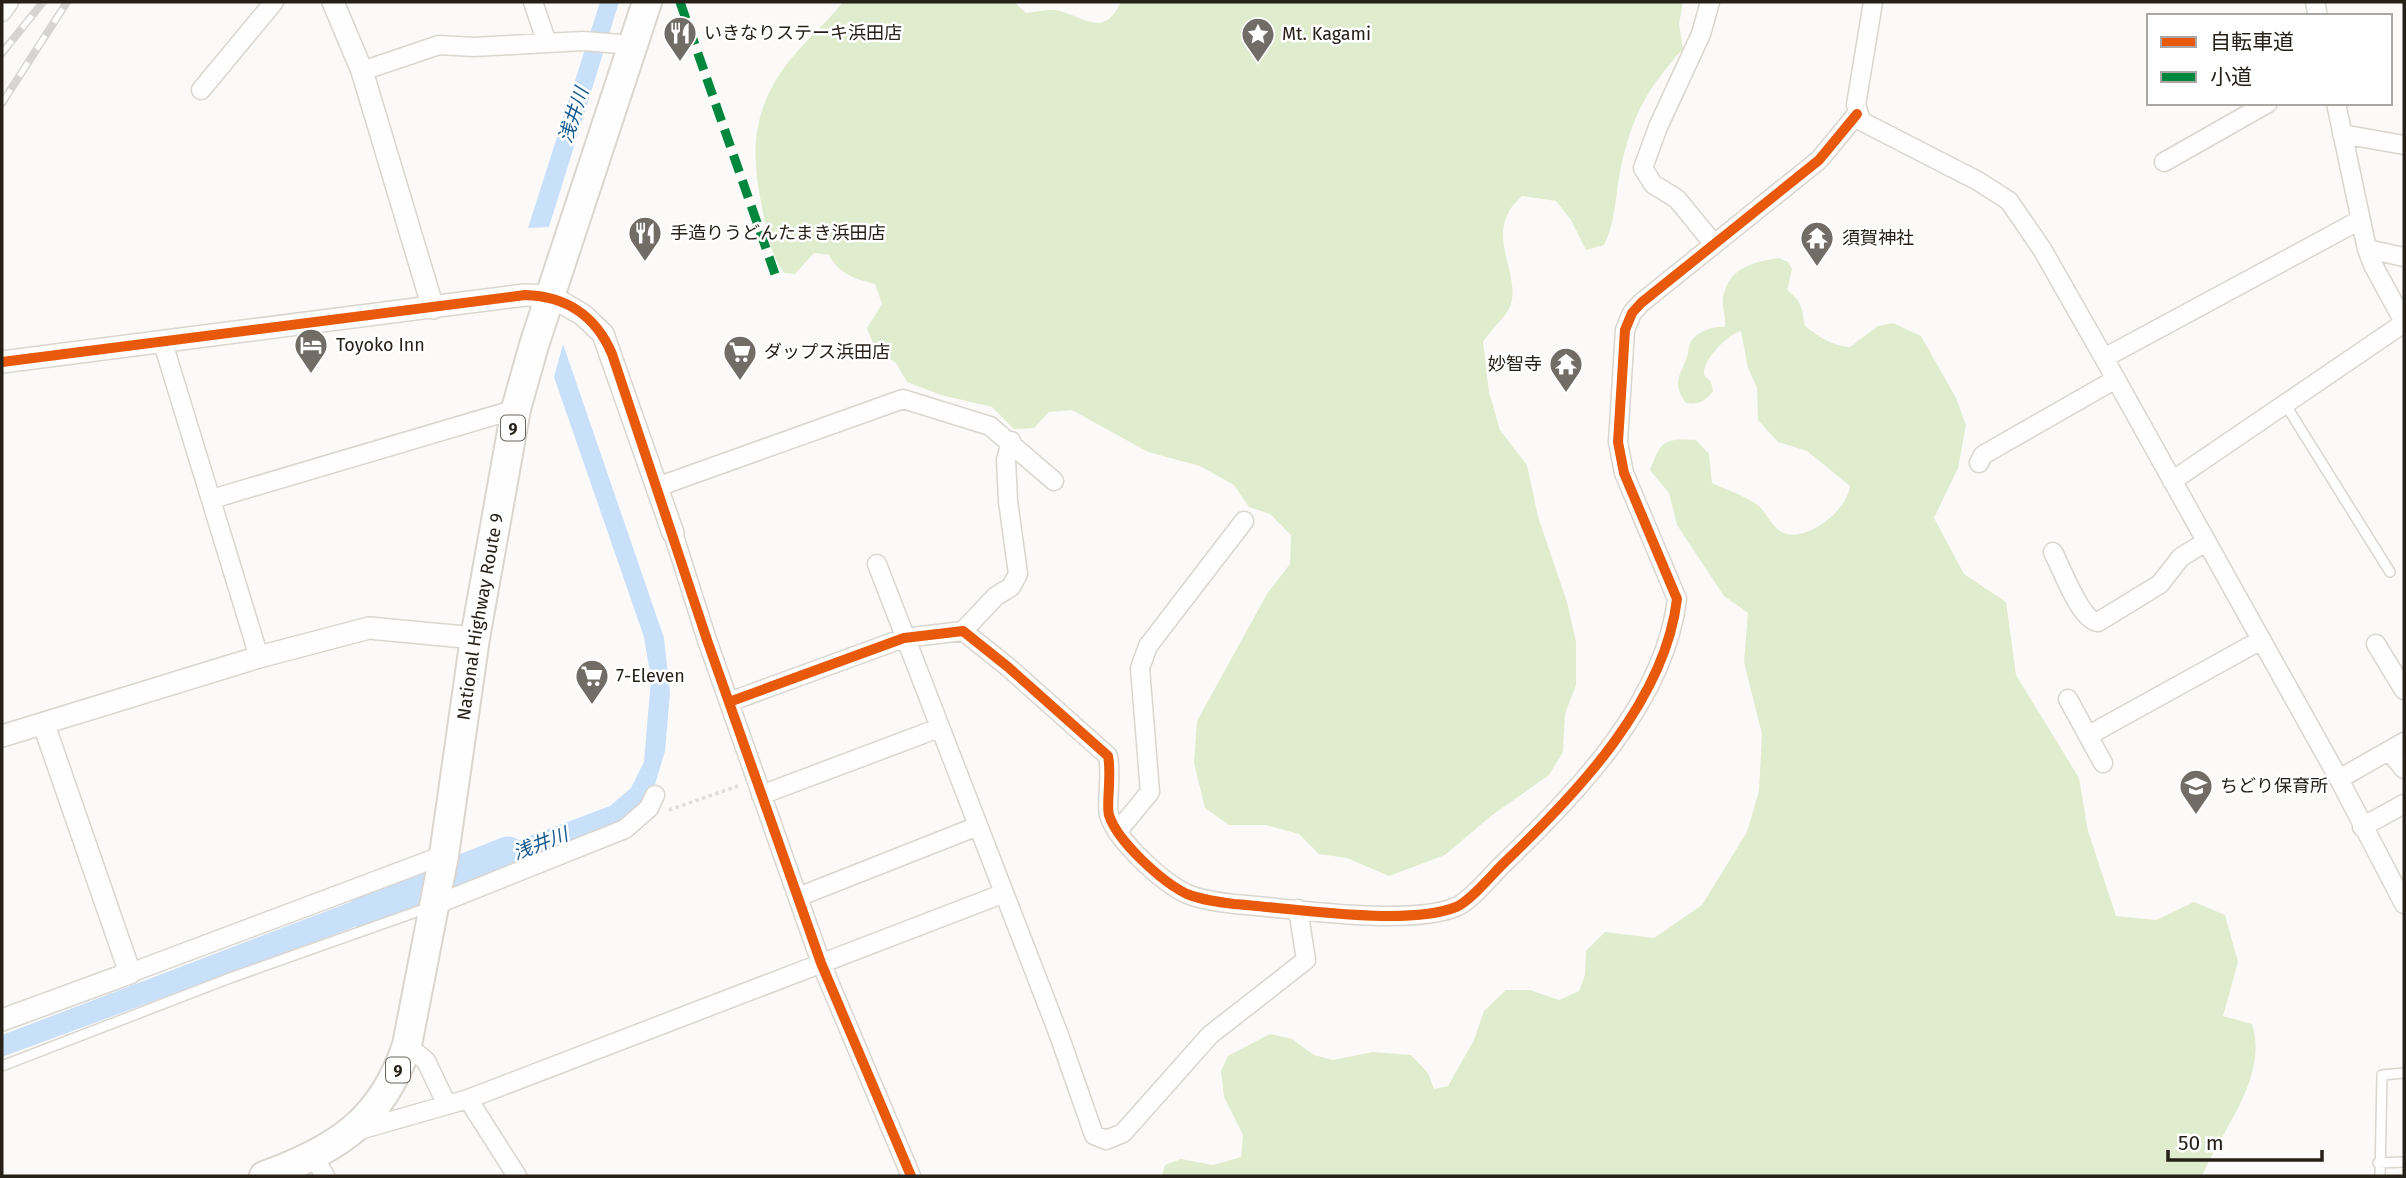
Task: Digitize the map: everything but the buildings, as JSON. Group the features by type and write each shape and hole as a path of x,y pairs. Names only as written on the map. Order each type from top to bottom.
{"highway":[{"name":"National Highway Route 9","path":"264,1176 320,1167 379,1104 400,1067 407,1045 443,862 475,638 516,409 622,45 646,2"}],"street":[{"path":"2,12 9,2"},
{"path":"201,90 274,2"},
{"path":"333,2 362,71 433,308"},
{"path":"533,2 547,43"},
{"path":"1710,2 1701,34 1658,127 1643,169 1649,180 1677,199 1713,243"},
{"path":"1873,2 1856,105 1857,114 1867,125 1978,181 2009,201 2042,249 2116,379 2339,779 2404,904"},
{"path":"362,71 439,44 474,47 583,41 622,45"},
{"path":"2164,163 2266,105"},
{"path":"2172,481 2404,323 2367,249 2336,105"},
{"path":"963,631 1008,667 1108,756 1112,782 1107,812 1117,832 1137,855 1185,893 1209,901 1396,916 1458,907 1596,767 1640,701 1654,674 1675,616 1677,599 1624,473 1618,442 1625,330 1632,313 1713,243 1819,160 1857,114"},
{"path":"2342,134 2404,145"},
{"path":"2104,358 2360,220"},
{"path":"2367,249 2404,257"},
{"path":"2,362 525,295 551,296 583,315 603,334 821,963 911,1176"},
{"path":"163,343 259,657"},
{"path":"1979,463 1983,455 2116,379"},
{"path":"657,487 896,399 978,420 1010,441 1054,481"},
{"path":"212,499 516,409"},
{"path":"729,702 904,638 963,631 996,596 1011,587 1018,574 1008,501 1006,460 1010,441"},
{"path":"1117,832 1150,792 1140,668 1148,646 1244,521"},
{"path":"2053,552 2084,614 2092,622 2098,622 2160,584 2181,556 2206,542"},
{"path":"877,564 1002,894 1059,1035 1094,1135 1106,1140 1123,1133 1210,1035 1306,960 1298,909"},
{"path":"2,736 259,657 369,628 475,638"},
{"path":"2088,735 2261,640"},
{"path":"2376,645 2404,690"},
{"path":"2067,699 2104,763"},
{"path":"44,725 130,973"},
{"path":"759,787 939,728"},
{"path":"2339,779 2397,747 2404,769"},
{"path":"435,901 634,823 649,808 655,795"},
{"path":"2362,827 2404,804"},
{"path":"798,897 978,826"},
{"path":"2,1020 443,862"},
{"path":"349,1133 468,1099 1002,894"},
{"path":"407,1045 426,1062 447,1105"},
{"path":"468,1099 517,1176"}],"lane":[{"path":"2285,404 2390,572"},
{"path":"2,1066 435,901"},
{"path":"2380,1176 2378,1163 2382,1075 2404,1073"},
{"path":"2378,1163 2404,1162"}],"path":[{"path":"634,823 759,787"}],"green space":[{"path":"843,2 1014,2 1026,13 1056,10 1086,21 1101,23 1115,13 1121,2 1683,2 1679,24 1683,49 1659,78 1635,120 1620,172 1613,218 1604,245 1586,250 1571,220 1556,201 1522,196 1510,210 1504,224 1503,238 1513,294 1510,307 1483,342 1489,392 1500,430 1527,465 1538,517 1567,602 1576,642 1576,685 1565,714 1563,752 1549,775 1491,816 1445,855 1389,876 1347,858 1319,854 1299,834 1265,825 1229,825 1205,808 1194,763 1197,721 1267,594 1290,564 1291,535 1270,514 1249,507 1234,485 1200,466 1148,452 1072,410 1049,412 1034,428 1014,429 992,407 941,395 907,382 896,363 875,348 867,328 882,304 875,284 848,275 829,255 814,253 795,274 784,273 769,239 757,181 756,142 759,123 764,105 782,70"},
{"path":"1779,258 1788,262 1792,269 1787,290 1799,302 1805,326 1815,334 1837,345 1850,347 1878,326 1893,323 1921,336 1956,398 1966,425 1958,468 1934,518 1964,574 2006,602 2016,675 2079,778 2088,831 2116,916 2156,920 2194,902 2225,915 2238,962 2223,1016 2252,1024 2256,1044 2249,1083 2202,1176 1162,1176 1165,1165 1181,1159 1213,1165 1241,1157 1243,1135 1224,1097 1221,1071 1228,1056 1270,1034 1292,1039 1314,1055 1333,1060 1373,1052 1411,1055 1428,1073 1434,1089 1448,1086 1474,1040 1484,1011 1506,990 1530,990 1559,1000 1579,991 1585,975 1586,951 1605,932 1654,938 1702,905 1747,832 1759,791 1762,734 1744,662 1748,613 1724,596 1677,525 1669,493 1650,470 1657,453 1665,443 1696,440 1709,454 1712,483 1756,504 1777,529 1787,534 1807,532 1817,527 1842,504 1850,486 1807,451 1778,442 1758,420 1757,388 1748,368 1741,331 1723,342 1707,362 1704,375 1711,382 1713,391 1708,397 1702,402 1686,403 1679,390 1678,380 1691,341 1706,330 1725,327 1723,298 1730,280 1743,268"}],"water":[{"path":"600,2 619,2 549,227 528,228"},
{"path":"563,344 664,638 670,693 665,751 651,798 614,827 460,889 466,860 610,806 631,788 644,762 651,679 644,637 554,377"},
{"path":"416,877 411,906 2,1057 2,1035"}],"waterway":[{"name":"浅井川","path":"367,911 508,855"}],"railway":[{"path":"2,53 43,2"},
{"path":"2,103 67,2"}],"marked path":[{"path":"680,2 775,274"}],"cycle path":[{"path":"729,702 904,638 963,631 1008,667 1108,756 1108,810 1114,825 1142,860 1187,894 1228,903 1379,916 1435,913 1462,904 1561,806 1614,743 1655,673 1669,637 1677,599 1624,473 1618,442 1625,330 1632,313 1819,160 1857,114"},
{"path":"2,362 525,295 554,299 588,319 612,354 707,640 821,963 911,1176"}],"place":[{"name":"いきなりステーキ浜田店","path":"680,63"},
{"name":"Mt. Kagami","path":"1258,64"},
{"name":"手造りうどんたまき浜田店","path":"645,263"},
{"name":"須賀神社","path":"1817,268"},
{"name":"Toyoko Inn","path":"311,375"},
{"name":"ダップス浜田店","path":"740,382"},
{"name":"妙智寺","path":"1566,394"},
{"name":"7-Eleven","path":"592,706"},
{"name":"ちどり保育所","path":"2196,816"}]}
